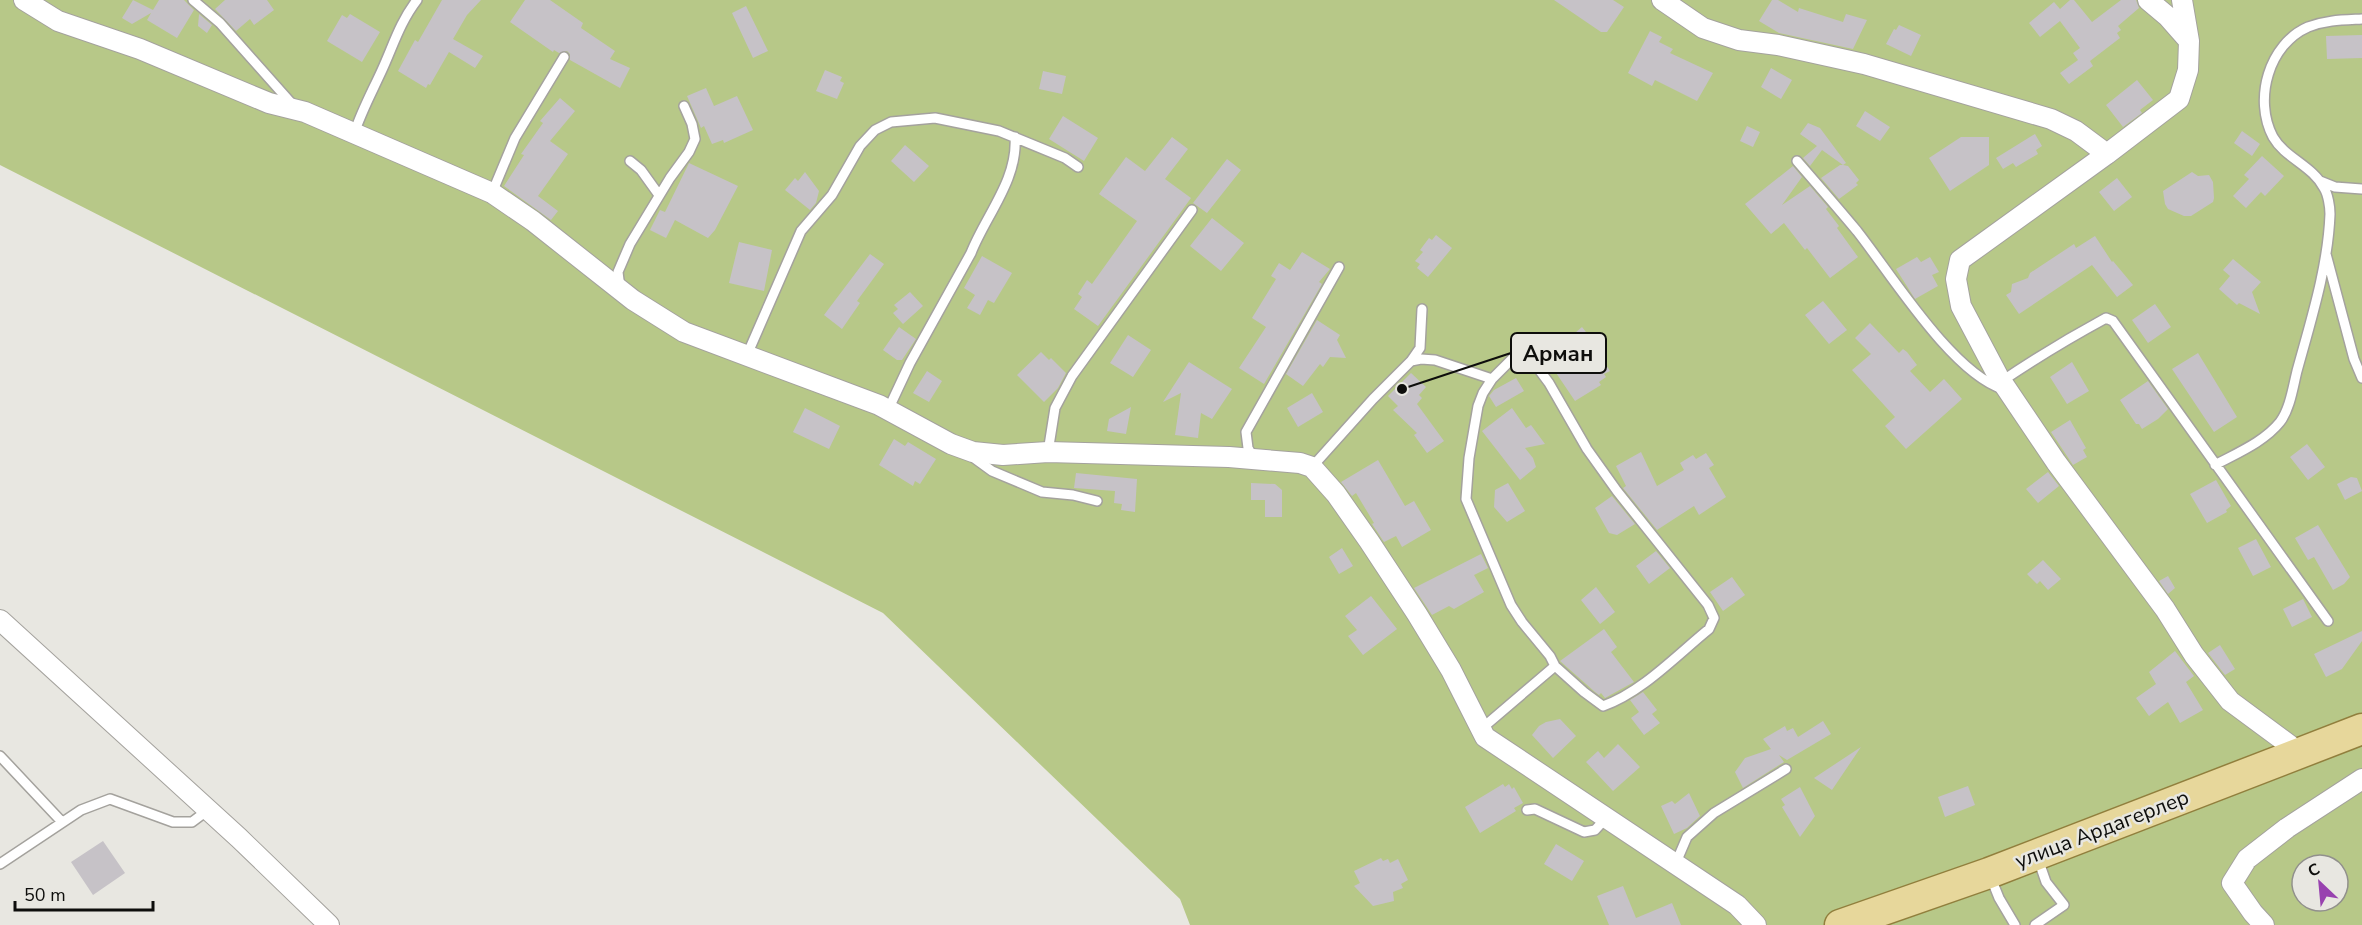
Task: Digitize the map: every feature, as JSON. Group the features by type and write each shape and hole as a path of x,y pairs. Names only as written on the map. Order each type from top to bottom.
{"main road":[{"name":"улица Ардагерлер","path":"1840,925 1989,873 2362,729"}],"street":[{"path":"24,0 57,21 140,49 269,103 298,110 492,193 533,221 620,291 684,332 888,410 973,452 1003,455 1048,452 1254,459 1300,463 1312,467 1363,531 1417,614 1451,670 1485,737 1737,905 1756,925"},
{"path":"1662,0 1703,27 1739,40 1778,45 1864,63 2051,119 2076,131 2107,154"},
{"path":"2148,0 2167,16 2189,41"},
{"path":"2181,0 2189,41 2188,70 2179,99 1960,260 1956,279 1961,306 2005,386 2105,531 2165,609 2194,655 2230,700 2299,752"},
{"path":"0,620 208,810 329,925"},
{"path":"2264,925 2232,883 2247,859 2287,828 2362,779"}],"lane":[{"path":"193,0 220,23 282,95 298,110"},
{"path":"354,134 360,114 382,69 397,30 417,0"},
{"path":"2215,465 2263,438 2280,422 2289,402 2314,309 2331,212 2324,188 2318,180 2284,151 2272,136 2266,112 2264,87 2270,67 2284,43 2306,28 2329,21 2362,19"},
{"path":"492,193 515,138 564,57"},
{"path":"620,291 618,272 630,244 695,139 692,124 684,106"},
{"path":"747,355 801,231 832,195 860,146 875,130 891,122 935,118 999,131 1065,158 1078,167"},
{"path":"888,410 910,363 971,253 1012,171 1016,155 1015,137"},
{"path":"630,161 641,170 659,195"},
{"path":"1797,161 1857,232 1921,317 1987,384 2005,386 2029,362 2106,318 2113,321 2328,621"},
{"path":"2318,180 2335,187 2362,189"},
{"path":"1048,452 1055,408 1072,376 1103,330 1192,210"},
{"path":"2325,250 2354,358 2362,378"},
{"path":"1254,459 1248,448 1246,432 1339,267"},
{"path":"1312,467 1373,399 1411,361 1420,348 1422,309"},
{"path":"1523,348 1549,383 1587,449 1617,491 1702,597 1714,618 1709,629 1635,689 1603,706 1555,666 1511,605 1466,499 1469,458 1478,406 1492,379 1523,348"},
{"path":"1411,361 1421,358 1435,360 1492,379"},
{"path":"961,447 992,471 1042,492 1073,495 1097,501"},
{"path":"1480,730 1555,666"},
{"path":"0,756 62,822"},
{"path":"1675,865 1688,837 1714,813 1785,769"},
{"path":"0,864 81,810 110,799 173,822 192,822 208,810"},
{"path":"1527,810 1535,809 1584,832 1595,830 1606,818"},
{"path":"2036,925 2064,905 2046,882 2037,854"},
{"path":"1989,873 2015,925"}],"green space":[{"path":"0,0 2362,0 2362,925 1190,925 1180,899 883,613 0,165"}],"building":[{"path":"133,0 153,10 159,0 184,0 194,10 177,38 147,20 151,13 132,24 122,18"},
{"path":"225,0 267,0 274,10 254,25 250,19 236,31 215,9"},
{"path":"442,0 481,0 467,15 453,39 483,56 475,68 449,52 426,88 398,71 415,40 418,42"},
{"path":"525,0 550,0 583,23 581,28 615,51 610,59 630,68 620,88 570,60 570,54 567,51 559,53 554,50 553,52 510,22"},
{"path":"1554,0 1613,0 1624,7 1607,32 1601,32"},
{"path":"1772,0 1778,0 1798,12 1799,8 1843,22 1846,14 1867,20 1853,49 1779,33 1759,21"},
{"path":"2070,0 2074,0 2092,22 2121,0 2136,0 2139,8 2118,26 2121,30 2117,33 2120,38 2090,61 2093,66 2069,84 2060,73 2078,60 2073,53 2080,48 2060,21 2040,37 2029,23 2054,2 2060,9"},
{"path":"746,6 768,51 753,58 732,13"},
{"path":"199,14 212,25 207,33 198,26"},
{"path":"350,14 380,32 362,62 327,41 342,15 347,18"},
{"path":"1899,25 1921,35 1911,56 1886,44 1894,29 1896,30"},
{"path":"1650,31 1662,37 1659,42 1673,49 1670,53 1713,73 1697,101 1655,80 1652,86 1628,73"},
{"path":"2362,35 2362,58 2327,59 2326,36"},
{"path":"1771,68 1792,80 1781,99 1761,87"},
{"path":"825,70 842,77 840,81 844,83 837,99 816,91"},
{"path":"1043,71 1066,76 1062,94 1039,89"},
{"path":"2137,80 2153,100 2140,110 2142,113 2123,127 2106,105"},
{"path":"706,88 714,106 737,96 753,130 724,143 723,140 712,144 704,126 701,128 687,96"},
{"path":"560,98 575,111 550,141 568,154 538,196 558,211 551,220 504,186 524,155 521,154 543,123 540,121"},
{"path":"1865,111 1890,127 1880,141 1856,126"},
{"path":"1063,116 1098,138 1084,161 1049,139"},
{"path":"1808,123 1820,128 1846,163 1843,165 1822,150 1810,166 1803,158 1817,146 1800,134"},
{"path":"1747,126 1760,132 1753,147 1740,141"},
{"path":"2242,131 2260,144 2252,156 2234,143"},
{"path":"2035,134 2042,146 2036,150 2038,154 2016,167 2013,163 2003,169 1996,158"},
{"path":"1172,137 1188,149 1165,179 1191,198 1098,326 1074,309 1082,297 1078,294 1087,280 1092,284 1137,221 1099,194 1126,157 1145,171"},
{"path":"1961,137 1989,137 1989,165 1950,191 1929,158"},
{"path":"905,145 929,166 914,182 891,161"},
{"path":"2262,156 2284,176 2265,196 2261,192 2246,208 2233,196 2249,179 2244,175"},
{"path":"1227,159 1241,170 1207,213 1193,203"},
{"path":"689,163 738,186 715,230 708,238 675,220 666,238 650,230 660,210 665,212"},
{"path":"1840,165 1848,166 1859,180 1856,183 1858,185 1839,199 1821,178"},
{"path":"1793,166 1802,177 1782,205 1810,186 1828,207 1826,209 1839,226 1837,228 1858,257 1830,278 1784,223 1771,234 1745,204"},
{"path":"805,172 819,191 816,203 810,210 785,190 795,178 798,181"},
{"path":"2192,172 2198,176 2209,175 2213,182 2214,198 2213,202 2191,216 2184,216 2168,209 2163,191"},
{"path":"2117,178 2132,197 2114,211 2099,192"},
{"path":"1212,218 1244,243 1221,271 1190,246"},
{"path":"1436,235 1452,248 1428,277 1417,268 1420,264 1415,261 1423,252 1420,250 1429,238 1432,240"},
{"path":"2095,236 2112,262 2133,285 2117,297 2092,265 2019,314 2006,295 2011,292 2012,284 2028,278 2030,273 2074,244 2076,248"},
{"path":"739,242 772,250 764,291 729,283"},
{"path":"1302,252 1330,269 1319,282 1322,284 1264,384 1239,368 1266,327 1252,318 1276,279 1271,276 1279,263 1290,270"},
{"path":"870,254 884,264 857,301 860,303 842,329 824,315"},
{"path":"982,256 1012,273 994,303 988,300 980,315 967,308 975,295 964,288"},
{"path":"1917,257 1921,262 1930,257 1939,272 1932,275 1938,286 1915,299 1896,269"},
{"path":"2233,259 2261,282 2252,292 2260,314 2239,303 2237,305 2219,289 2230,276 2223,270"},
{"path":"910,292 923,306 903,324 893,313 898,309 894,305"},
{"path":"1823,301 1847,330 1829,344 1805,315"},
{"path":"2155,304 2171,327 2148,343 2132,320"},
{"path":"1317,320 1340,335 1337,340 1346,358 1330,357 1323,367 1320,364 1303,386 1286,374"},
{"path":"1870,323 1899,353 1903,349 1907,352 1917,365 1910,371 1930,392 1944,379 1962,399 1906,449 1885,426 1895,417 1852,370 1871,354 1855,338"},
{"path":"899,327 916,339 902,360 897,360 883,350"},
{"path":"1582,327 1610,371 1604,374 1606,377 1599,382 1601,385 1575,401 1548,361 1572,345 1568,339"},
{"path":"1128,335 1151,350 1133,377 1110,363"},
{"path":"1041,352 1049,360 1051,358 1066,373 1058,388 1044,402 1017,375"},
{"path":"2198,353 2237,417 2214,432 2172,369"},
{"path":"1189,362 1232,389 1212,419 1201,413 1198,438 1175,435 1181,393 1163,402"},
{"path":"2072,362 2089,391 2067,404 2050,377"},
{"path":"927,371 942,381 929,402 913,393"},
{"path":"1411,373 1426,387 1419,395 1422,398 1417,404 1444,441 1427,453 1414,435 1417,433 1393,410 1398,406 1388,396"},
{"path":"1516,378 1524,391 1496,407 1489,396 1494,390"},
{"path":"2148,381 2168,409 2158,419 2142,429 2120,400"},
{"path":"1312,393 1323,412 1298,427 1287,408"},
{"path":"1131,407 1126,434 1107,431 1109,419"},
{"path":"805,408 840,426 829,449 793,432"},
{"path":"1512,408 1526,428 1531,425 1545,444 1525,448 1533,458 1536,467 1520,480 1482,431"},
{"path":"2070,420 2086,448 2083,450 2087,457 2073,465 2051,432"},
{"path":"894,439 905,446 908,442 936,459 920,484 915,481 913,486 879,465"},
{"path":"2307,444 2325,467 2308,480 2290,457"},
{"path":"1641,452 1657,486 1684,470 1680,463 1693,455 1696,459 1706,453 1714,465 1709,468 1726,497 1699,515 1694,506 1657,530 1623,488 1626,486 1616,466"},
{"path":"1378,460 1405,506 1414,501 1431,530 1402,547 1396,536 1384,542 1356,493 1352,496 1341,482"},
{"path":"2048,472 2059,486 2038,503 2026,489"},
{"path":"1076,473 1137,479 1135,512 1121,510 1122,504 1114,503 1115,491 1074,488"},
{"path":"2351,477 2357,478 2362,491 2345,500 2337,484"},
{"path":"2216,480 2231,506 2226,510 2227,512 2207,523 2190,494"},
{"path":"1251,483 1275,484 1282,490 1282,517 1265,517 1265,500 1251,500"},
{"path":"1508,483 1525,511 1507,522 1494,507 1495,490"},
{"path":"1612,496 1635,524 1617,535 1609,533 1595,508"},
{"path":"2318,525 2350,577 2344,584 2333,590 2314,557 2308,560 2295,538"},
{"path":"2256,539 2271,567 2253,576 2238,548"},
{"path":"1342,548 1353,566 1339,574 1329,557"},
{"path":"1656,551 1670,568 1649,584 1636,566"},
{"path":"1481,554 1488,568 1474,575 1484,592 1454,609 1449,606 1432,615 1414,588"},
{"path":"2043,560 2061,579 2048,590 2040,581 2037,584 2027,574"},
{"path":"2168,576 2175,588 2168,594 2159,581"},
{"path":"1732,577 1745,595 1723,611 1710,592"},
{"path":"1596,587 1615,612 1600,624 1581,600"},
{"path":"1371,596 1397,629 1363,655 1348,636 1357,630 1345,616"},
{"path":"2303,599 2312,617 2292,627 2283,609"},
{"path":"1604,629 1617,647 1611,652 1634,682 1605,698 1560,661"},
{"path":"2362,631 2362,641 2342,669 2326,677 2314,654"},
{"path":"2220,645 2235,669 2225,675 2208,653"},
{"path":"2175,651 2194,676 2186,682 2203,710 2180,723 2168,702 2149,716 2136,698 2156,684 2149,672"},
{"path":"1643,692 1657,710 1652,714 1660,723 1644,735 1631,718 1639,712 1630,700"},
{"path":"1560,719 1576,736 1553,758 1532,735 1539,726 1546,722"},
{"path":"1823,721 1831,734 1787,760 1779,755 1784,762 1743,788 1735,772 1745,758 1771,749 1763,739 1785,726 1787,731 1793,728 1798,737"},
{"path":"1618,744 1640,767 1613,791 1586,762 1598,751 1604,758"},
{"path":"1861,747 1832,790 1814,778"},
{"path":"1503,784 1505,787 1509,784 1512,789 1514,787 1523,803 1514,808 1516,811 1480,833 1465,807"},
{"path":"1968,786 1975,805 1945,817 1938,797"},
{"path":"1800,787 1815,816 1800,837 1782,807 1785,805 1781,799"},
{"path":"1689,793 1700,816 1687,828 1674,834 1661,806 1672,801 1675,804"},
{"path":"103,841 125,873 93,895 71,862"},
{"path":"1556,844 1584,861 1572,881 1544,864"},
{"path":"1381,858 1383,861 1388,859 1390,863 1398,859 1408,880 1401,884 1403,888 1393,892 1394,901 1373,906 1354,886 1360,883 1354,871"},
{"path":"1623,886 1636,918 1672,903 1681,925 1609,925 1597,896"}],"place":[{"name":"Арман","path":"1402,389"}]}
